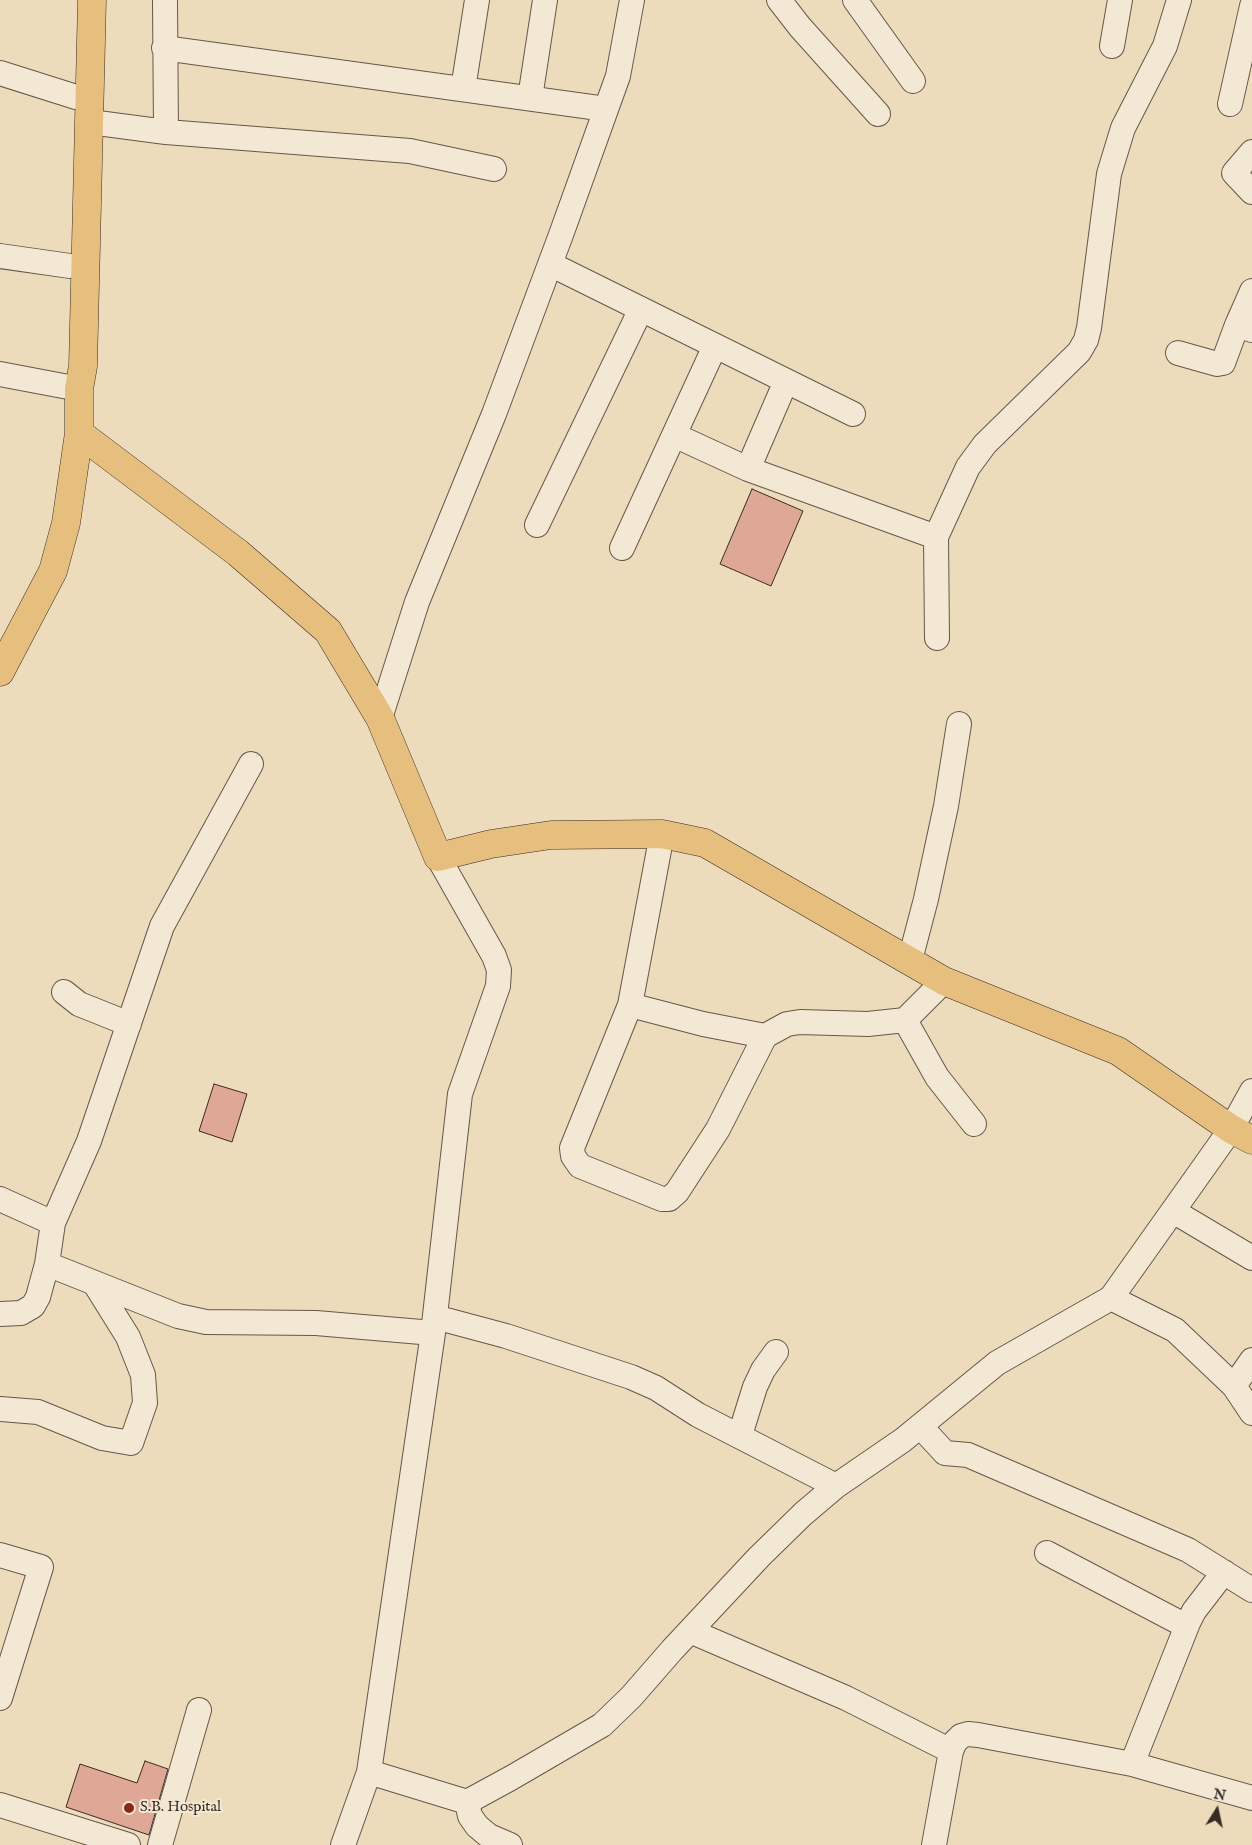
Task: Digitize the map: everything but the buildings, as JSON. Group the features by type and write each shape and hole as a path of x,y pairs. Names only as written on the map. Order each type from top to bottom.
{"main road":[{"path":"77,0 76,97 70,266 70,365 78,389"},
{"path":"0,672 53,571 66,523 78,433 78,389 83,366 92,0"},
{"path":"78,433 238,553 328,631 380,718 438,857 491,844 551,836 662,834 705,843 944,981 1118,1051 1242,1134"}],"street":[{"path":"165,0 166,132"},
{"path":"463,89 477,0"},
{"path":"530,98 545,0"},
{"path":"380,718 417,602 494,414 618,76 632,0"},
{"path":"779,0 800,27 878,114"},
{"path":"855,0 913,81"},
{"path":"1112,46 1120,0"},
{"path":"937,638 936,537 968,467 985,444 1078,352 1086,340 1109,174 1122,128 1165,46 1179,0"},
{"path":"1230,104 1252,6"},
{"path":"164,48 606,109"},
{"path":"0,73 76,97"},
{"path":"90,122 166,132 410,151 494,169"},
{"path":"1252,152 1234,174 1252,192"},
{"path":"0,256 70,266"},
{"path":"550,264 853,414"},
{"path":"1178,353 1217,364 1222,363 1244,328 1252,291"},
{"path":"537,525 640,308"},
{"path":"622,548 715,346"},
{"path":"0,374 78,389"},
{"path":"748,469 786,381"},
{"path":"674,435 748,469 936,537"},
{"path":"910,960 926,899 944,815 959,724"},
{"path":"0,1314 21,1314 33,1306 38,1297 47,1264 53,1222 89,1141 162,926 251,764"},
{"path":"662,834 630,1005 572,1148 573,1156 580,1166 662,1199 669,1199 677,1192 718,1129 765,1036 787,1024 800,1022 868,1024 905,1020 944,981"},
{"path":"343,1845 369,1772 434,1325 460,1094 498,986 499,970 494,956 438,857"},
{"path":"64,992 79,1004 129,1024"},
{"path":"630,1005 702,1024 765,1036"},
{"path":"905,1020 937,1077 974,1124"},
{"path":"369,1772 467,1802 602,1725 631,1697 759,1557 803,1514 836,1486 920,1426 997,1363 1112,1298 1173,1211 1242,1134 1252,1091"},
{"path":"0,1199 53,1222"},
{"path":"1173,1211 1252,1258"},
{"path":"47,1264 178,1316 206,1322 434,1325 506,1336 631,1377 656,1388 698,1415 836,1486"},
{"path":"0,1409 38,1412 102,1438 131,1443 145,1403 143,1375 128,1337 95,1284"},
{"path":"1112,1298 1175,1330 1234,1386 1252,1413"},
{"path":"740,1435 755,1387 763,1370 776,1352"},
{"path":"1234,1386 1252,1360"},
{"path":"920,1426 945,1454 968,1455 1188,1550 1252,1590"},
{"path":"1047,1553 1186,1626 1224,1572"},
{"path":"0,1555 41,1567 0,1698"},
{"path":"1132,1764 1191,1617"},
{"path":"690,1631 846,1698 951,1751"},
{"path":"160,1845 199,1710"},
{"path":"934,1845 951,1751 955,1742 961,1736 968,1734 1132,1764 1252,1798"},
{"path":"467,1802 470,1816 478,1826 488,1836 510,1845"},
{"path":"0,1805 128,1845"}],"place":[{"name":"S.B. Hospital","path":"129,1808"}]}
